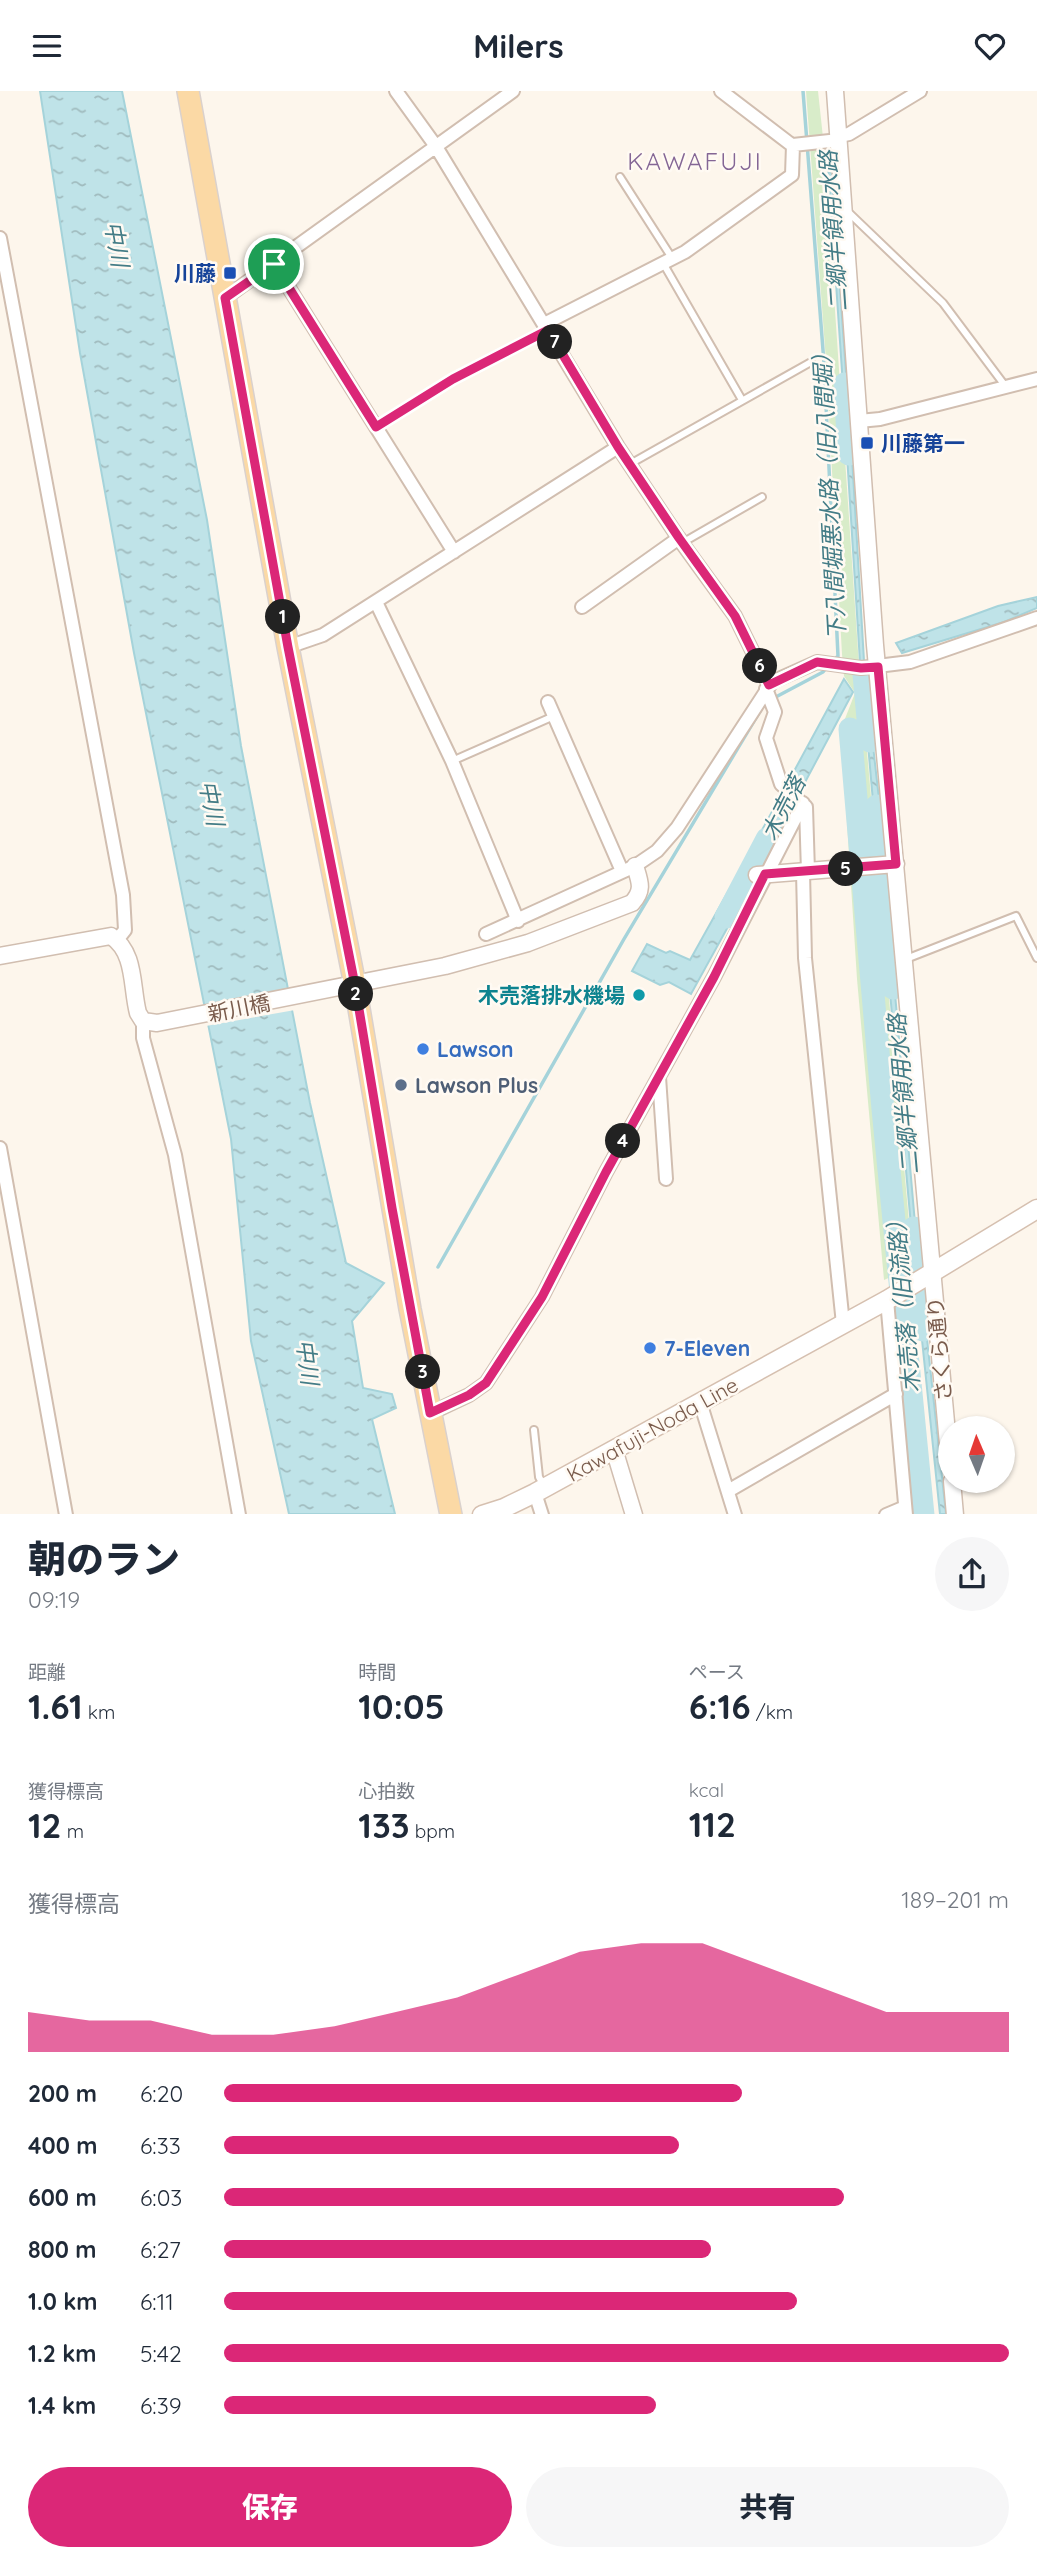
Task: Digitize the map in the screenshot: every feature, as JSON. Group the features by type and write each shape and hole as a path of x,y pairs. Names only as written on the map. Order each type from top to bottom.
{"main road":[{"path":"188,91 288,647 355,985 392,1208 451,1514"},
{"name":"Kawafuji-Noda Line","path":"482,1514 503,1508 540,1490 889,1299 1036,1214"}],"street":[{"path":"396,91 435,145 618,447 735,616 767,687 775,712 766,738 781,784 806,807 805,958 843,1324"},
{"path":"225,298 513,91"},
{"path":"721,91 793,145 849,135 920,91"},
{"name":"さくら通り","path":"835,91 830,140 843,208 859,421 869,667 896,864 928,1276 944,1416"},
{"path":"546,327 685,252 793,175 793,145"},
{"path":"0,238 123,895 125,929 117,940"},
{"path":"274,264 454,552"},
{"path":"859,421 880,419 1037,379"},
{"path":"288,647 323,635 618,447"},
{"path":"582,607 681,541"},
{"path":"376,602 452,761 518,921"},
{"path":"486,934 628,868 657,851 677,828 767,687 817,662 869,667 910,662 1037,618"},
{"path":"548,702 628,868"},
{"path":"430,1413 469,1395 486,1383 542,1297 714,977 761,874 803,803"},
{"path":"761,874 896,864"},
{"name":"新川橋","path":"150,1022 355,985 445,966 528,943 632,903 639,895 641,887 628,868"},
{"path":"0,955 111,936 127,953 135,1001 150,1022 143,1038 175,1155 239,1514"},
{"path":"659,1077 666,1178"},
{"path":"0,1148 4,1195 13,1219 66,1514"},
{"path":"0,1224 13,1219"},
{"path":"886,1514 906,1511 889,1299"},
{"path":"727,1491 896,1394"},
{"path":"700,1402 735,1514"},
{"path":"614,1449 634,1514"},
{"path":"540,1490 542,1514"},
{"path":"953,1493 955,1514"}],"lane":[{"path":"620,177 668,260 742,400"},
{"path":"843,208 851,212 943,303 1006,387"},
{"path":"376,427 453,379 546,327"},
{"path":"630,464 811,362"},
{"path":"681,541 762,497"},
{"path":"452,761 554,716"},
{"path":"904,960 1016,916 1037,958"},
{"path":"534,1430 540,1490"}],"green space":[{"path":"806,91 818,91 824,147 858,651 913,1267 884,1280 857,979 841,729 855,693 844,676 842,654 826,361"}],"water":[{"name":"中川","path":"40,91 122,91 207,520 241,746 310,1103 346,1263 384,1283 352,1321 363,1388 392,1394 396,1408 372,1419 395,1514 289,1514 251,1341 231,1139 134,653 80,353"},
{"path":"830,150 849,415 845,415 827,151"},
{"path":"845,423 850,423 864,661 860,662"},
{"path":"1037,597 1037,608 1004,622 902,653 896,643 998,606"},
{"path":"844,679 853,692 761,865 742,867"},
{"path":"865,710 869,710 883,835 876,836"},
{"path":"729,890 744,890 746,894 691,994 669,982 660,985 632,971 647,944 690,960"},
{"path":"887,959 892,959 918,1258 914,1259"},
{"path":"918,1301 923,1302 938,1440 938,1493 944,1493 946,1514 940,1514"}],"pier":[{"path":"292,990 295,1010 206,1026 202,1007"}],"waterway":[{"name":"下八間堀悪水路（旧八間堀）","path":"803,91 824,363 838,656 834,660"},
{"name":"二郷半領用水路","path":"845,384 849,454"},
{"name":"下八間堀悪水路（旧八間堀）","path":"772,699 823,672 828,666"},
{"name":"二郷半領用水路","path":"864,674 870,741"},
{"name":"下八間堀悪水路（旧八間堀）","path":"438,1267 624,939 760,711"},
{"name":"木売落（旧流路）","path":"850,729 861,856"},
{"name":"二郷半領用水路","path":"877,806 893,988"},
{"name":"木売落","path":"726,917 767,839"},
{"name":"木売落（旧流路）","path":"863,879 923,1514"},
{"name":"二郷半領用水路","path":"914,1228 923,1330"}],"place":[{"name":"川藤","path":"230,273"},
{"name":"川藤第一","path":"867,443"},
{"name":"木売落排水機場","path":"639,995"},
{"name":"Lawson","path":"423,1049"},
{"name":"Lawson Plus","path":"401,1085"},
{"name":"7-Eleven","path":"650,1348"}],"district":[{"name":"KAWAFUJI","path":"695,161"}],"route":[{"path":"274,264 376,427 453,379 548,330 618,447 735,616 769,685 817,662 861,668 878,667 896,864 765,874 714,977 606,1172 542,1297 486,1383 469,1395 430,1413 355,985 288,647 225,298 274,264"}]}
